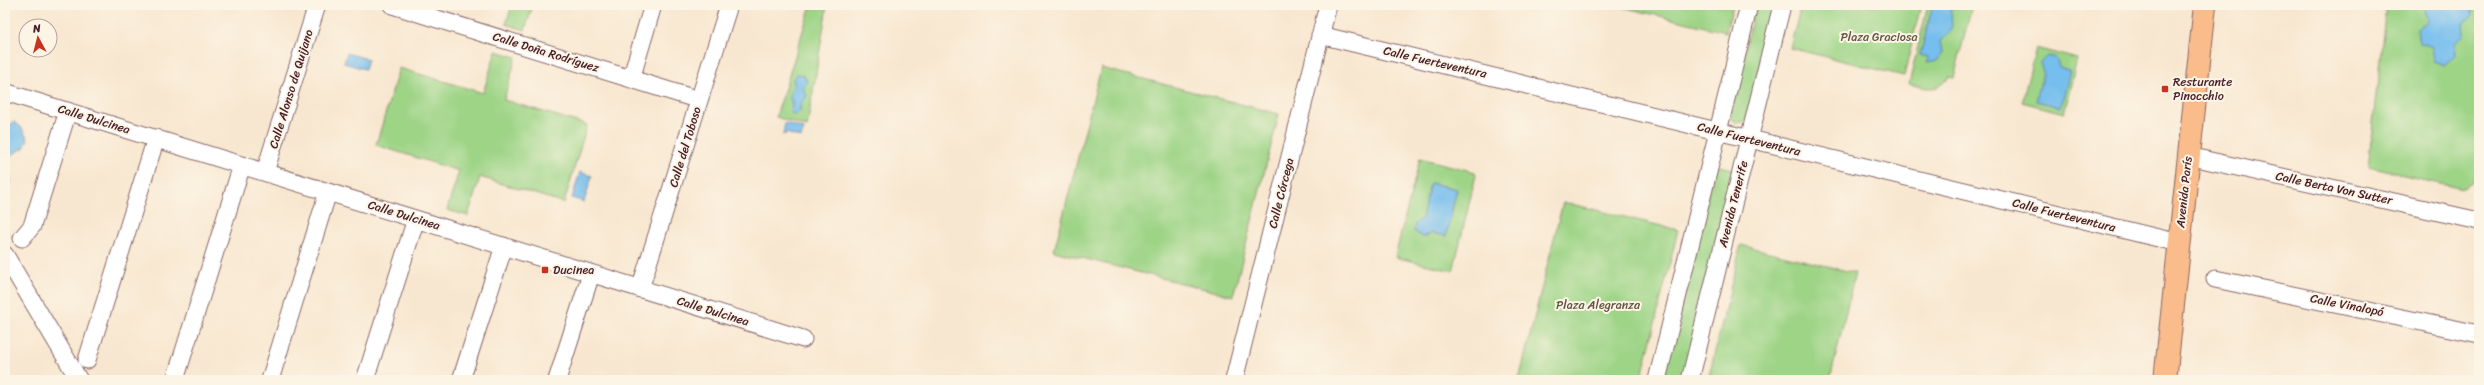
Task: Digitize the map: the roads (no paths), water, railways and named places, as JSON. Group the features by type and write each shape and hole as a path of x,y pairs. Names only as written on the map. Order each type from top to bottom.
{"main road":[{"name":"Avenida París","path":"2165,380 2178,243 2205,5"}],"street":[{"name":"Calle Alonso de Quijano","path":"265,172 317,5"},
{"name":"Calle Doña Rodríguez","path":"392,5 700,100"},
{"path":"631,79 653,5"},
{"name":"Calle del Toboso","path":"640,289 729,5"},
{"name":"Calle Córcega","path":"1234,380 1328,5"},
{"path":"1657,380 1749,5"},
{"name":"Avenida Tenerife","path":"1690,380 1782,5"},
{"name":"Calle Fuerteventura","path":"1320,35 2178,243"},
{"name":"Calle Dulcinea","path":"5,92 803,339"},
{"path":"22,238 32,226 68,111"},
{"path":"87,360 156,138"},
{"name":"Calle Berta Von Sutter","path":"2188,156 2479,220"},
{"path":"175,380 242,165"},
{"path":"270,380 328,192"},
{"path":"365,380 416,219"},
{"path":"461,380 504,246"},
{"path":"5,255 78,380"},
{"path":"557,380 591,274"},
{"name":"Calle Vinalopó","path":"2215,279 2479,334"}],"water":[{"path":"1933,5 1965,5 1951,10 1952,30 1940,41 1942,52 1938,60 1927,62 1928,57 1920,55"},
{"path":"2429,5 2471,5 2473,15 2463,23 2464,35 2455,43 2456,56 2445,65 2433,61 2431,47 2419,43 2417,30 2427,21 2425,9"},
{"path":"347,53 368,59 365,69 344,63"},
{"path":"2047,56 2056,58 2059,67 2070,70 2061,107 2036,101 2043,72 2040,63"},
{"path":"797,74 804,75 807,82 803,88 807,96 801,103 800,111 794,115 790,112 792,104 789,95 794,86 793,79"},
{"path":"14,122 21,127 28,139 24,148 7,157 11,183 5,186 5,139 8,126"},
{"path":"785,123 804,129 801,138 787,133 783,135"},
{"path":"580,172 592,176 584,202 572,198"},
{"path":"1430,183 1457,189 1446,236 1432,233 1422,237 1414,231 1415,224 1422,218"}],"place":[{"name":"Resturante Pinocchio","path":"2165,89"},
{"name":"Ducinea","path":"545,270"}],"park label":[{"name":"Plaza Graciosa","path":"1879,37"},
{"name":"Plaza Alegranza","path":"1598,305"}]}
